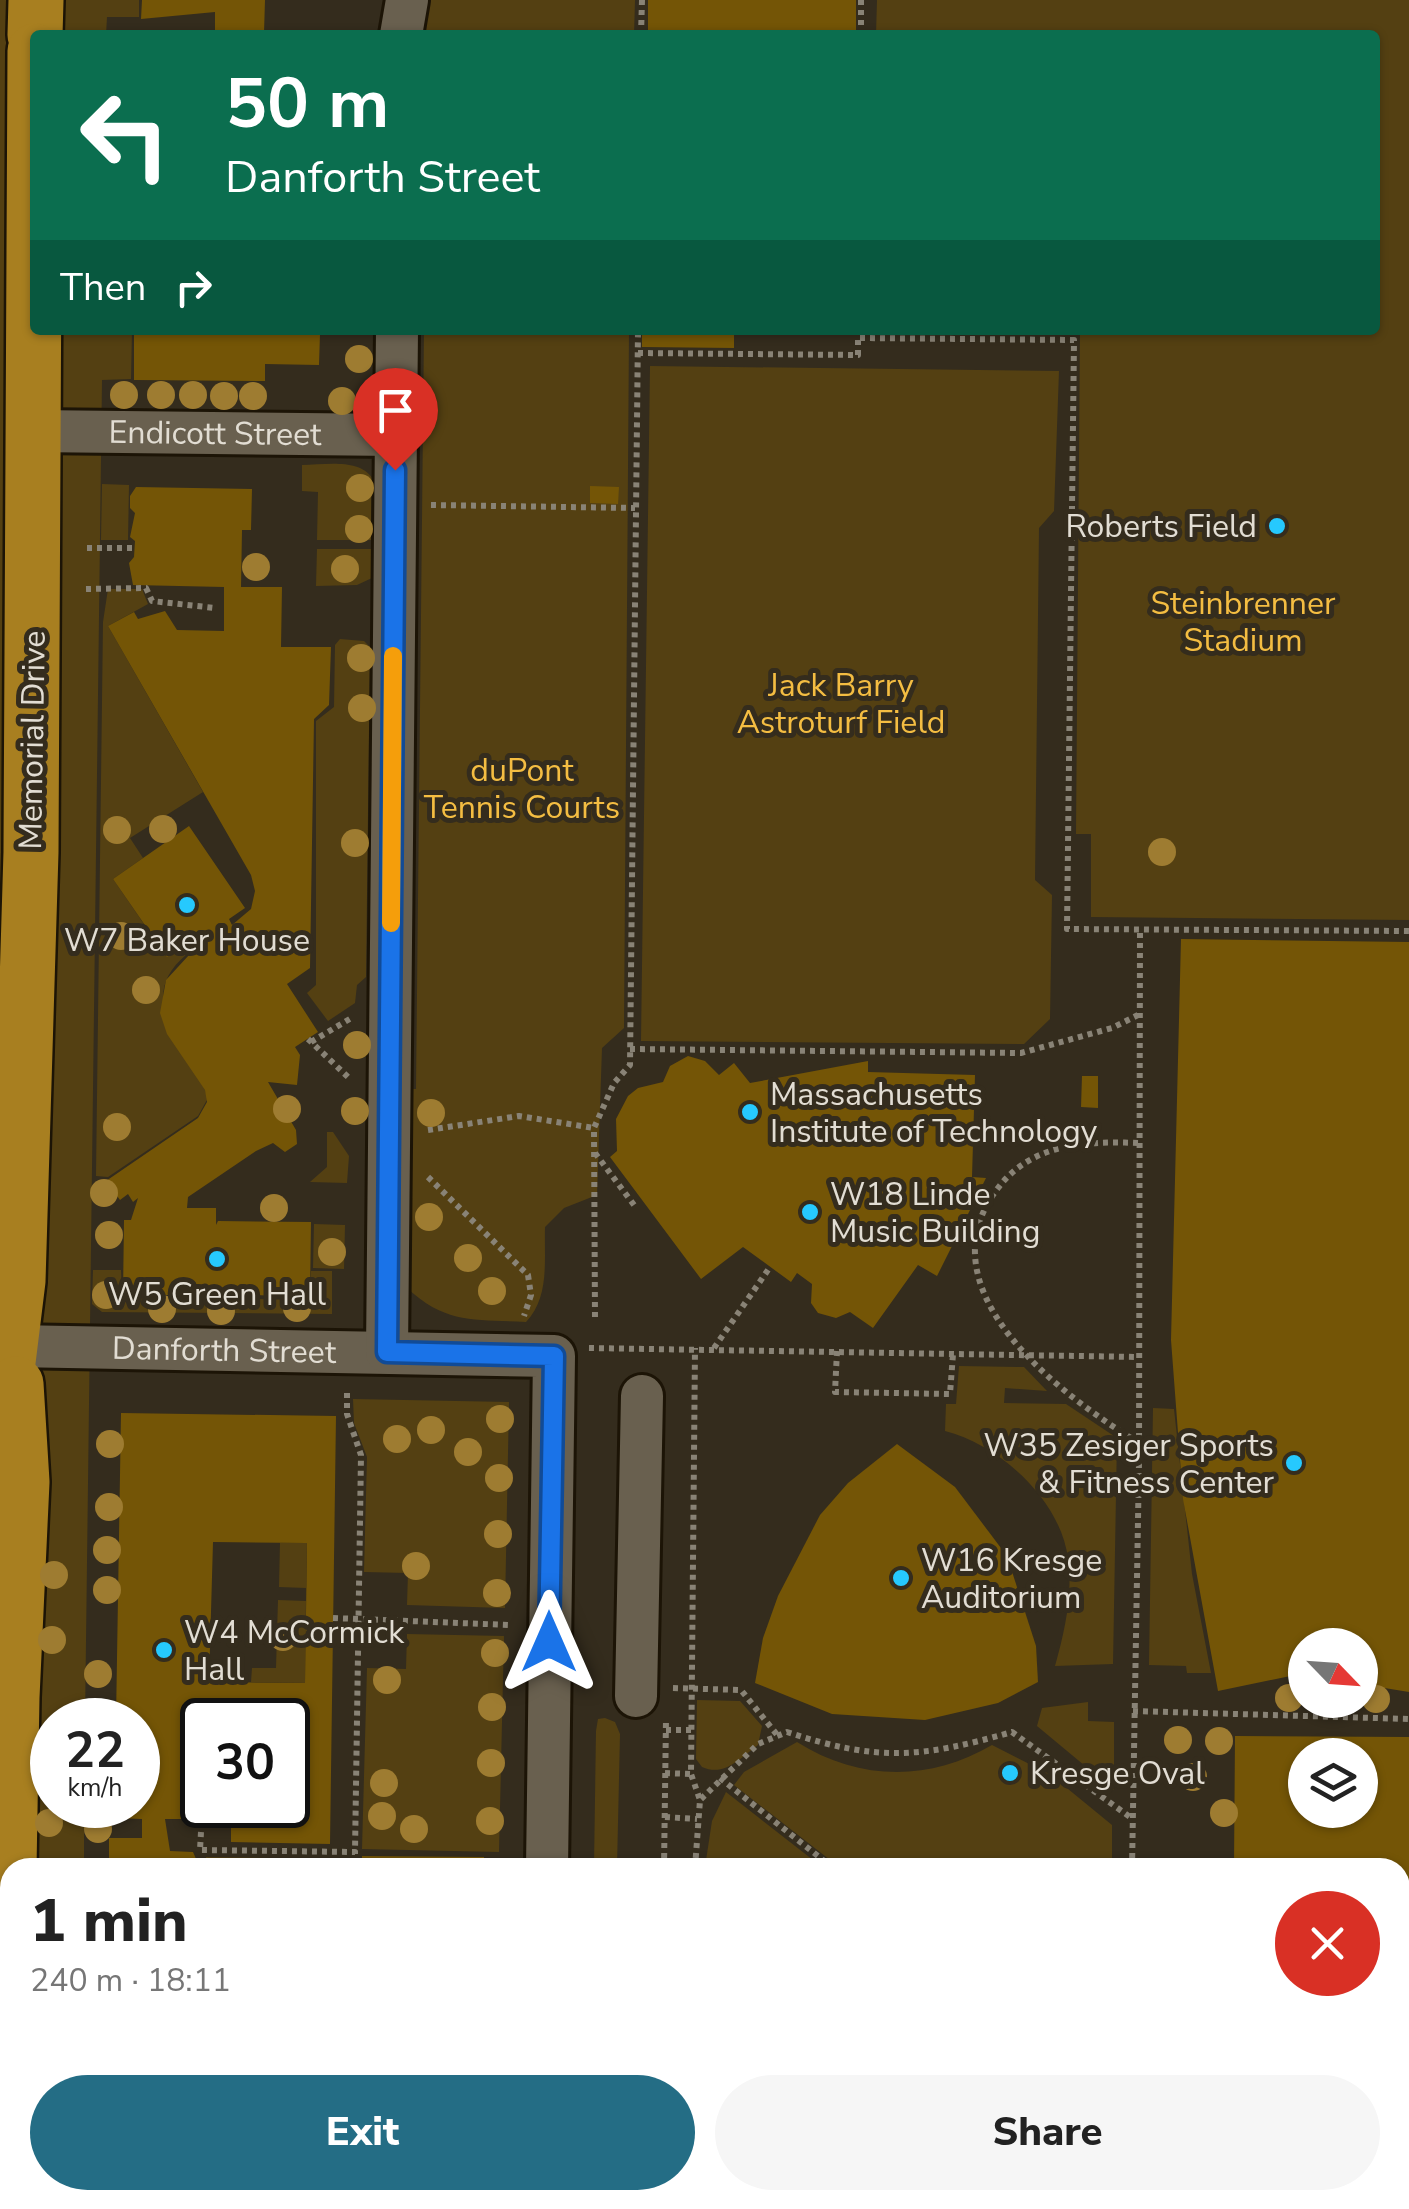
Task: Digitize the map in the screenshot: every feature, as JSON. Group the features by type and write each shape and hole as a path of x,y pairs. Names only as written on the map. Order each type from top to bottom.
{"highway":[{"path":"35,30 36,0"},
{"name":"Memorial Drive","path":"0,1428 14,1346 31,852 60,588 21,396 30,174"},
{"path":"0,512 60,588"},
{"path":"9,1858 22,1482 14,1346"}],"street":[{"path":"403,30 407,0"},
{"path":"387,1352 397,335"},
{"name":"Endicott Street","path":"21,396 396,434"},
{"name":"Danforth Street","path":"14,1346 554,1356"},
{"path":"547,1858 554,1356"},
{"path":"642,1396 651,1692"}],"path":[{"path":"642,0 642,30"},
{"path":"861,30 862,0"},
{"path":"595,1318 594,1128 614,1083 630,1065 638,335"},
{"path":"638,353 858,355 858,335"},
{"path":"894,335 1074,340 1067,929 1409,931"},
{"path":"414,505 635,508"},
{"path":"88,548 134,548"},
{"path":"60,588 146,588 152,600 215,608"},
{"path":"1132,1858 1139,1443 1140,930"},
{"path":"354,1082 309,1040 369,1006"},
{"path":"630,1049 1021,1053 1065,1043 1138,1016"},
{"path":"421,1136 432,1128 519,1116 594,1128"},
{"path":"1138,1143 1086,1141 1064,1146 1008,1174 988,1201 973,1253 980,1285 1026,1355 1054,1385 1086,1410 1139,1443"},
{"path":"594,1152 638,1209"},
{"path":"425,1173 528,1275 531,1295 524,1318"},
{"path":"713,1348 770,1267"},
{"path":"554,1356 595,1346 1138,1358"},
{"path":"695,1348 692,1774 700,1800 695,1858"},
{"path":"837,1351 835,1392 902,1397 950,1394 953,1354"},
{"path":"347,1393 347,1414 361,1455 355,1858"},
{"path":"333,1618 510,1624"},
{"path":"693,1689 741,1690 778,1736"},
{"path":"651,1692 666,1730 664,1858"},
{"path":"1133,1711 1409,1719"},
{"path":"666,1730 692,1730"},
{"path":"700,1800 758,1744 788,1732 832,1747 898,1757 948,1750 1012,1732 1132,1818"},
{"path":"665,1773 692,1774"},
{"path":"720,1778 820,1858"},
{"path":"664,1818 697,1819"},
{"path":"201,1832 200,1850 355,1852"}],"green space":[{"path":"0,0 139,0 139,17 107,17 106,30 30,30 30,335 132,335 131,379 102,380 85,1698 30,1698 30,1828 84,1828 84,1858 0,1858"},
{"path":"431,0 635,0 634,30 426,30"},
{"name":"Steinbrenner Stadium","path":"877,0 1409,0 1409,920 1091,917 1091,834 1076,834 1080,335 1380,335 1380,30 876,30"},
{"name":"duPont Tennis Courts","path":"424,335 629,335 624,1028 602,1048 597,1195 564,1208 545,1227 542,1290 526,1322 462,1318 435,1309 407,1288 408,1089 416,1089"},
{"name":"Jack Barry Astroturf Field","path":"650,366 1059,371 1054,511 1039,528 1035,880 1052,895 1050,1019 1024,1044 641,1041"},
{"path":"302,465 350,465 372,478 371,540 317,540 318,492 302,491"},
{"path":"102,484 129,485 128,540 101,540"},
{"path":"317,549 372,549 372,578 357,585 316,586"},
{"path":"108,589 142,589 148,604 108,626 203,792 130,838 143,858 113,879 166,956 181,946 187,954 171,972 164,990 164,1007 208,1098 198,1116 108,1177 96,1176 103,622"},
{"path":"340,639 364,641 370,647 366,977 357,985 355,1003 328,1021 307,993 316,985 316,721 334,707 335,645"},
{"path":"327,1132 333,1132 349,1156 347,1183 310,1182 327,1167"},
{"path":"314,1224 345,1225 344,1269 313,1268"},
{"path":"93,1270 121,1270 122,1297 310,1300 311,1271 332,1271 332,1314 102,1312 92,1304"},
{"path":"959,1366 1024,1367 1047,1391 1005,1388 1004,1403 1066,1404 1117,1438 1113,1664 1055,1666 1069,1599 1063,1537 1041,1496 1024,1478 986,1449 945,1431 946,1404 956,1404"},
{"path":"353,1399 509,1402 505,1608 407,1605 408,1573 364,1572 367,1457 354,1423"},
{"path":"1153,1408 1174,1409 1192,1574 1211,1673 1187,1673 1186,1666 1149,1665"},
{"path":"280,1543 307,1543 306,1588 279,1587"},
{"path":"278,1600 306,1601 305,1683 251,1682 252,1668 276,1668"},
{"path":"407,1634 504,1636 499,1852 362,1849 367,1668 406,1669"},
{"path":"697,1700 740,1701 762,1726 758,1745 725,1768 702,1767 696,1759"},
{"path":"1088,1702 1088,1721 1114,1722 1114,1790 1037,1726 1042,1708"},
{"path":"598,1719 615,1722 620,1734 617,1858 594,1858"},
{"path":"797,1742 845,1764 894,1772 944,1766 992,1745 1051,1775 1112,1825 1112,1858 827,1858 734,1785 744,1772"},
{"path":"726,1792 810,1858 706,1858 712,1821"}],"building":[{"path":"142,0 265,0 264,30 215,30 215,12 141,19"},
{"path":"648,0 856,0 856,30 648,30"},
{"path":"134,335 320,335 319,365 265,364 265,381 134,380"},
{"path":"642,335 734,335 734,348 642,347"},
{"path":"590,486 619,487 618,504 590,503"},
{"name":"W7 Baker House","path":"136,487 252,489 251,530 242,530 241,587 282,587 281,647 331,647 329,705 314,719 310,968 287,984 318,1032 295,1047 300,1055 297,1085 268,1082 296,1130 297,1144 285,1152 273,1143 256,1151 188,1197 187,1208 216,1208 216,1225 218,1221 311,1222 310,1297 172,1292 123,1295 124,1220 131,1220 138,1198 133,1202 128,1194 120,1200 106,1181 198,1118 207,1102 205,1090 167,1034 160,1013 166,980 189,955 183,945 167,957 113,879 189,826 245,908 229,919 232,925 251,909 255,891 251,875 108,626 134,612 138,619 165,611 177,630 224,631 224,587 133,585 129,563 134,557 135,541 130,537 135,513 130,508 130,496"},
{"path":"1181,939 1409,942 1409,1692 1378,1687 1378,1628 1288,1628 1288,1677 1218,1691 1183,1499 1171,1340"},
{"name":"W18 Linde Music Building","path":"688,1056 705,1061 719,1075 734,1063 750,1083 868,1061 868,1072 975,1075 972,1177 986,1178 937,1276 918,1265 873,1328 850,1312 836,1318 818,1313 811,1303 812,1284 797,1273 791,1282 743,1247 701,1279 610,1157 617,1151 616,1119 628,1096 638,1088 663,1082 670,1066"},
{"path":"1082,1076 1098,1076 1098,1108 1081,1107"},
{"name":"W4 McCormick Hall","path":"121,1413 336,1416 330,1844 231,1842 231,1828 310,1828 310,1698 180,1698 180,1819 165,1819 170,1851 193,1852 196,1858 109,1858 109,1838 142,1838 142,1828 160,1828 160,1698 116,1698","holes":["213,1542 307,1543 305,1683 209,1682"]},
{"name":"W16 Kresge Auditorium","path":"897,1444 955,1487 1007,1556 1036,1646 1038,1682 998,1703 925,1720 832,1714 755,1683 763,1638 778,1596 820,1515 848,1483"},
{"path":"1235,1736 1409,1737 1409,1858 1234,1858"},
{"path":"362,1856 484,1857 484,1858"}],"slow traffic":[{"path":"391,923 393,656"}],"place":[{"name":"Roberts Field","path":"1277,526"},
{"name":"W7 Baker House","path":"187,905"},
{"name":"Massachusetts Institute of Technology","path":"750,1112"},
{"name":"W18 Linde Music Building","path":"810,1212"},
{"name":"W5 Green Hall","path":"217,1259"},
{"name":"W35 Zesiger Sports & Fitness Center","path":"1294,1463"},
{"name":"W16 Kresge Auditorium","path":"901,1578"},
{"name":"W4 McCormick Hall","path":"164,1650"},
{"name":"Kresge Oval","path":"1010,1773"}],"route":[{"path":"395,470 387,1352 554,1356 549,1642"}]}
